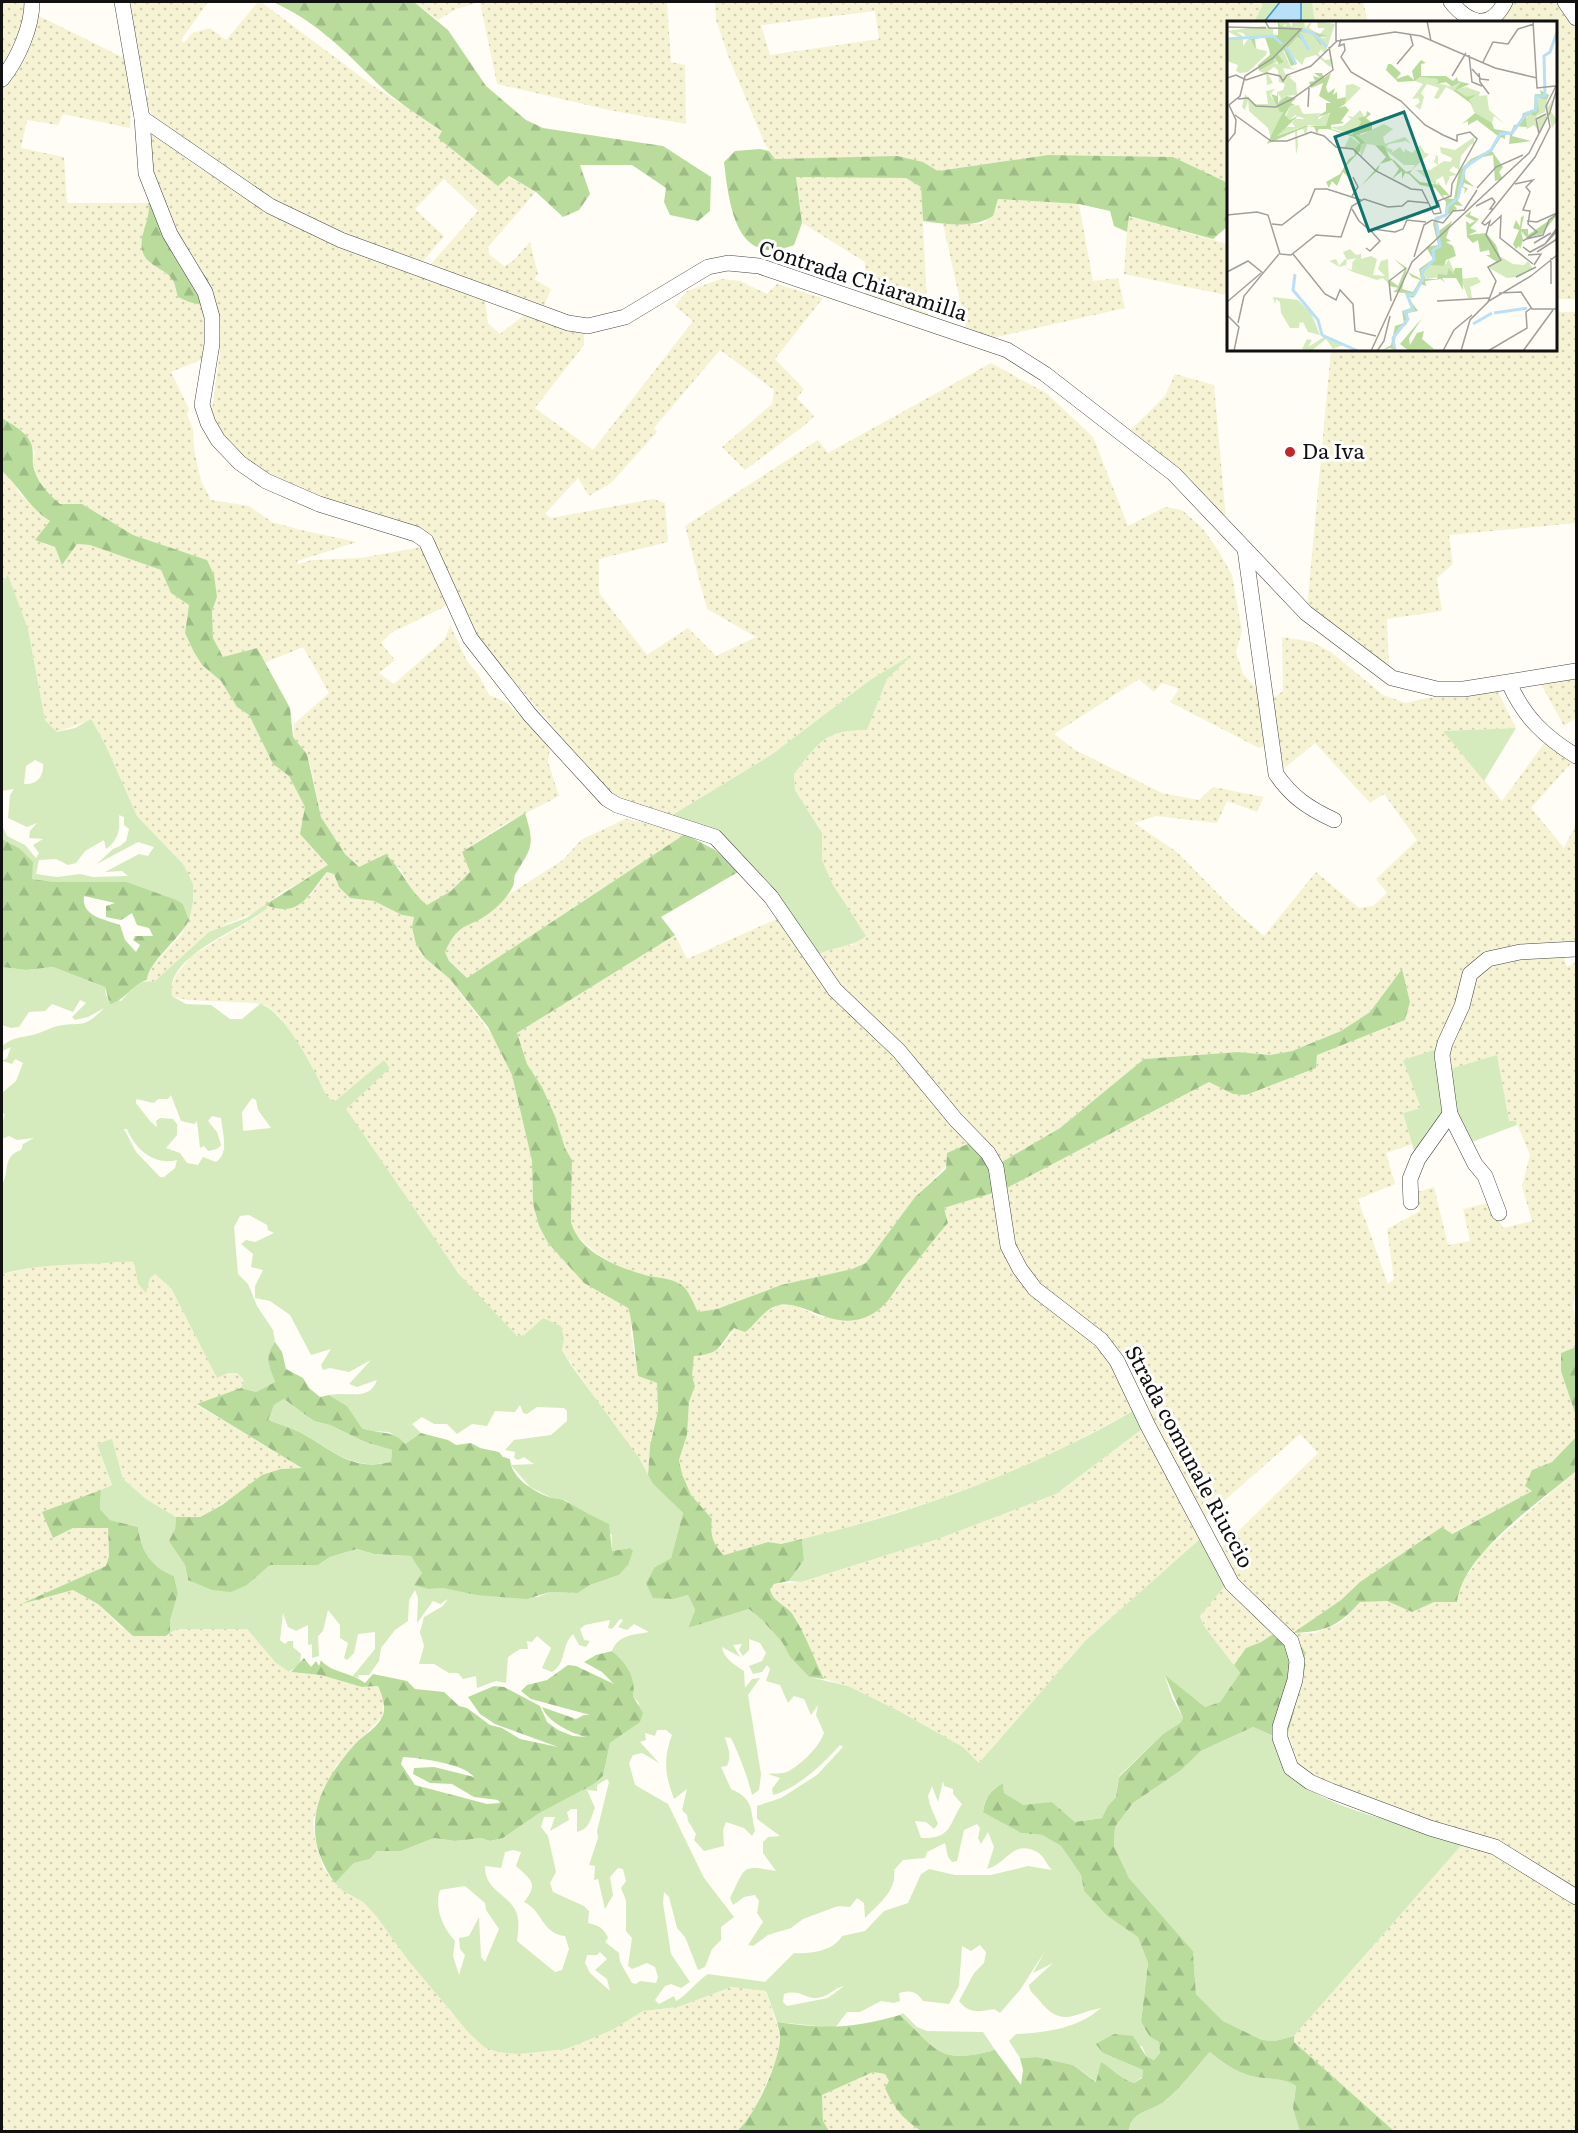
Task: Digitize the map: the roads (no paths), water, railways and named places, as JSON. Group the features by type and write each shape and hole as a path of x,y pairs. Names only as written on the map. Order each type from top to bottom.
{"street":[{"path":"2,79 12,64 32,18 32,2"},
{"name":"Strada comunale Riuccio","path":"122,2 142,118 146,173 170,234 205,292 212,317 212,344 202,405 218,441 240,463 266,481 319,504 416,534 426,541 470,638 530,715 599,791 617,805 715,837 771,897 835,990 899,1051 956,1120 988,1153 996,1167 1008,1246 1020,1269 1035,1289 1101,1340 1117,1361 1148,1426 1232,1584 1291,1641 1297,1661 1295,1680 1280,1727 1280,1738 1291,1768 1310,1782 1331,1791 1430,1828 1495,1846 1576,1897"},
{"path":"1451,2 1470,19 1481,21 1492,19 1505,2"},
{"path":"1565,2 1576,18"},
{"name":"Contrada Chiaramilla","path":"142,118 270,206 340,240 568,323 588,326 625,317 708,267 728,263 759,266 1007,350 1045,374 1174,474 1306,613 1392,678 1437,690 1509,683 1576,671"},
{"path":"1245,549 1276,774 1289,793 1306,807 1334,820"},
{"path":"1509,683 1519,706 1543,734 1576,756"},
{"path":"1499,1213 1485,1176 1475,1164 1450,1114 1442,1055 1445,1042 1465,998 1470,974 1488,959 1520,952 1576,949"},
{"path":"1412,1202 1410,1179 1418,1159 1450,1114"}],"water":[{"path":"1280,2 1301,2 1301,21 1265,21"}],"place":[{"name":"Da Iva","path":"1290,452"}]}
